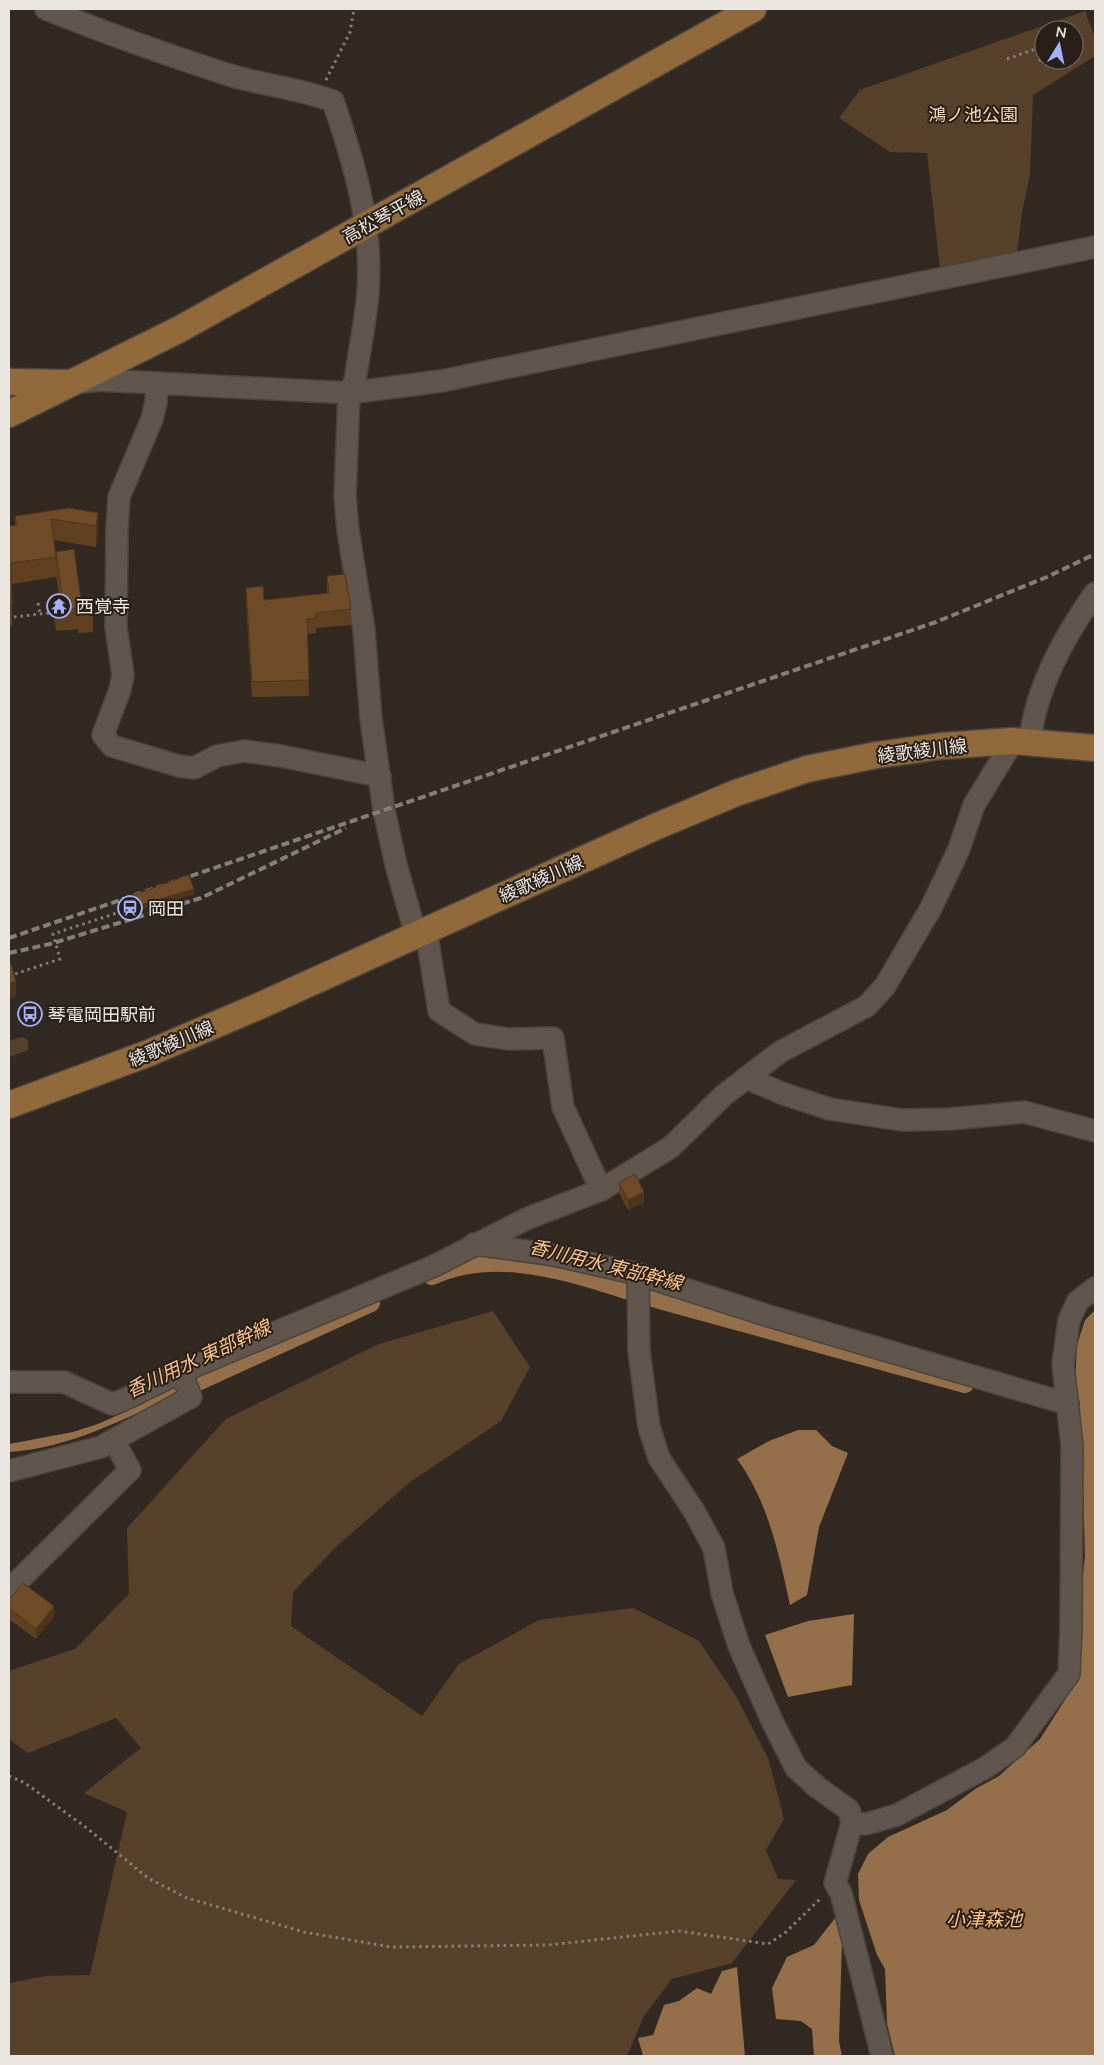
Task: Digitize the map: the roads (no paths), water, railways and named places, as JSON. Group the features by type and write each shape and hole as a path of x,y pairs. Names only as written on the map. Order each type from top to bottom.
{"main road":[{"name":"高松琴平線","path":"9,414 180,329 753,9"},
{"path":"9,382 73,383"},
{"name":"綾歌綾川線","path":"9,1105 149,1054 654,827 736,793 807,769 877,755 941,746 1022,741 1095,748"}],"street":[{"path":"46,9 114,36 227,74 333,101 355,167 368,242 368,290 355,381 350,393 345,496 348,530 364,630 371,719 396,865 420,933 428,943 439,1011 476,1034 509,1039 552,1038 563,1107 601,1190"},
{"path":"73,383 99,380 157,385 350,393 441,381 1095,247"},
{"path":"157,385 152,419 119,497 116,627 123,675 120,690 102,735 112,746 180,766 194,768 217,756 244,751 281,756 380,776"},
{"path":"9,1382 64,1382 112,1404 185,1382 434,1266 526,1219 601,1190 671,1147 724,1095 780,1052 867,1006 885,986 931,908 959,849 974,805 1022,741 1057,657 1074,623 1095,594"},
{"path":"746,1078 784,1094 839,1110 902,1120 951,1119 1024,1112 1095,1131"},
{"path":"474,1244 554,1255 638,1274 769,1316 1068,1404"},
{"path":"638,1274 639,1351 649,1427 659,1458 694,1511 714,1548 722,1593 739,1646 796,1768 817,1787 849,1810 852,1822 835,1883 841,1893 882,2056"},
{"path":"852,1822 866,1824 897,1814 992,1763 1015,1747 1069,1674 1072,1446 1063,1364 1069,1320 1078,1301 1095,1288"},
{"path":"9,1471 68,1457 114,1441 191,1397 185,1382"},
{"path":"9,1590 130,1470 114,1441"}],"water":[{"name":"小津森池","path":"1095,1310 1095,2056 895,2056 887,2024 885,1969 877,1955 859,1900 858,1874 868,1854 888,1837 947,1810 975,1789 999,1776 1040,1739 1070,1692 1085,1556 1083,1487 1075,1384 1077,1345 1085,1320"},
{"path":"174,1390 177,1394 116,1423 74,1439 53,1445 9,1452 9,1444 73,1432 98,1424"},
{"path":"798,1430 816,1430 832,1446 848,1453 819,1527 807,1595 790,1605 771,1529 757,1492 737,1459 769,1441"},
{"path":"854,1614 852,1685 788,1697 765,1635 808,1621"},
{"path":"843,1908 839,2041 842,2056 814,2056 812,2029 801,2021 776,2019 772,1988 787,1957 814,1945"},
{"path":"737,1967 745,2056 643,2056 638,2038 653,2035 664,2005 679,2001 697,1988 711,1994 722,1971"}],"waterway":[{"name":"香川用水 東部幹線","path":"432,1276 464,1266 486,1263 538,1266 965,1384"},
{"name":"香川用水 東部幹線","path":"154,1402 371,1303"}],"railway":[{"path":"9,938 936,622 1047,577 1095,554"},
{"path":"9,953 50,944 201,898 346,828"}],"place":[{"name":"西覚寺","path":"59,606"},
{"name":"岡田","path":"130,908"},
{"name":"琴電岡田駅前","path":"30,1014"}],"park label":[{"name":"鴻ノ池公園","path":"973,114"}]}
